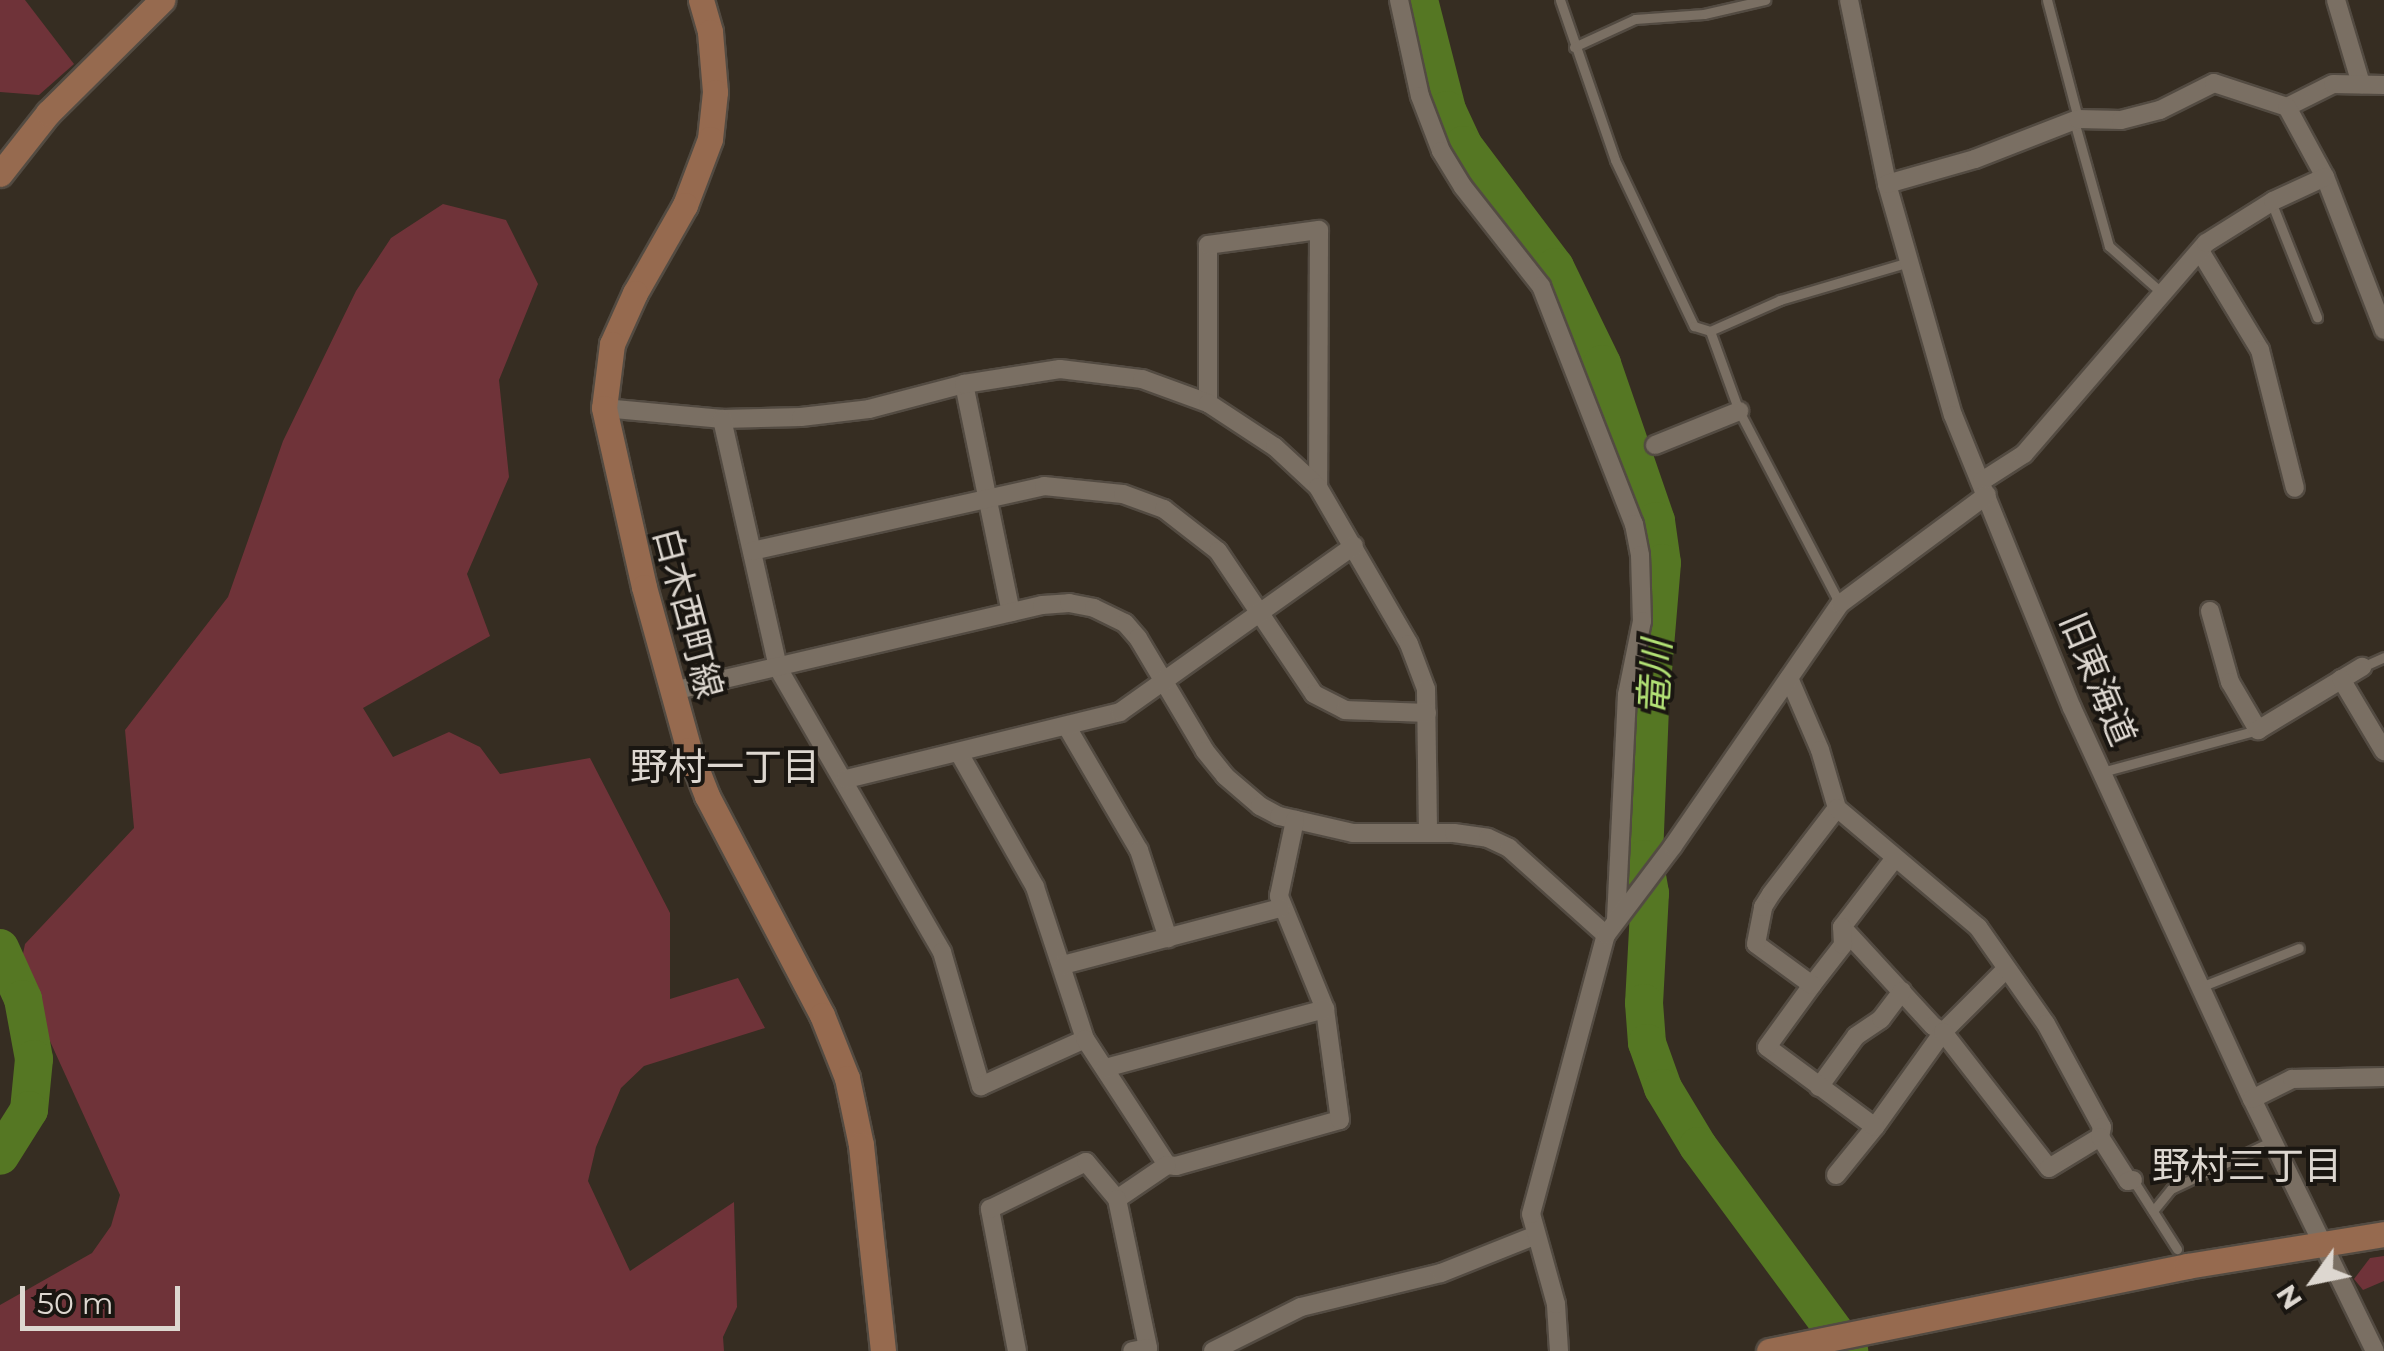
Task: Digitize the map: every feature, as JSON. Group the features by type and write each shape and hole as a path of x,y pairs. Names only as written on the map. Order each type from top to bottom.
{"main road":[{"path":"0,174 48,114 162,0"},
{"name":"白木西町線","path":"701,0 710,32 715,92 710,139 685,206 635,292 612,344 604,408 622,498 673,691 708,796 822,1015 847,1078 861,1146 884,1351"},
{"path":"1768,1351 2384,1234"}],"street":[{"path":"1399,0 1420,96 1442,151 1462,187 1541,286 1634,524 1642,621 1626,695 1611,928 1536,1183 1531,1214 1556,1304 1559,1351"},
{"name":"旧東海道","path":"1849,0 1887,184 1953,415 2102,772 2204,986 2252,1099 2375,1351"},
{"path":"2336,0 2361,84"},
{"path":"1887,184 1974,159 2076,120 2121,120 2160,110 2214,83 2288,108 2324,177 2384,330"},
{"path":"2288,108 2334,84 2384,85"},
{"path":"1611,928 1674,846 1840,604 2024,454 2200,251 2271,202 2324,177"},
{"path":"1208,402 1208,245 1319,230 1318,487"},
{"path":"2200,251 2260,350 2294,488"},
{"path":"604,408 722,419 801,417 869,409 1026,372 1085,369 1142,379 1208,402 1275,447 1318,487 1409,644 1426,689 1428,832"},
{"path":"964,384 1012,612"},
{"path":"1655,445 1739,411"},
{"path":"722,419 778,668 846,779 942,952 980,1086 1085,1039"},
{"path":"752,551 1044,486 1078,486 1123,494 1164,509 1218,551 1302,682 1330,705 1369,714 1428,713"},
{"path":"846,779 1120,712 1354,546"},
{"path":"673,691 1012,612 1069,603 1110,614 1138,638 1225,776 1260,806 1295,820 1352,833 1428,832 1488,838 1509,848 1611,928"},
{"path":"2210,611 2230,682 2258,730 2362,667"},
{"path":"1789,678 1820,750 1836,808 1978,927 2046,1024 2102,1127 2100,1137 2128,1180 2133,1180"},
{"path":"2341,679 2384,752"},
{"path":"1067,727 1138,850 1168,938"},
{"path":"959,753 1035,888 1085,1039 1167,1164 1176,1166 1340,1120 1326,1010 1281,908 1295,820"},
{"path":"1812,985 1756,944 1763,907 1836,808"},
{"path":"1875,1126 1766,1046 1843,945 1842,927 1894,858"},
{"path":"1063,964 1281,908"},
{"path":"1842,927 1943,1032 2049,1168 2100,1137"},
{"path":"1836,1175 1943,1032 2005,970"},
{"path":"1819,1087 1856,1036 1882,1018 1902,991"},
{"path":"1105,1068 1326,1010"},
{"path":"2252,1099 2292,1080 2384,1078"},
{"path":"1017,1351 990,1209 1086,1162 1117,1200 1148,1348 1132,1351"},
{"path":"1117,1200 1167,1164"},
{"path":"1213,1351 1301,1307 1441,1273 1534,1236"}],"lane":[{"path":"1560,0 1615,160 1694,326 1710,330 1780,300 1909,262"},
{"path":"1701,0 1704,14"},
{"path":"1574,47 1635,20 1704,14 1765,0"},
{"path":"2047,0 2108,246 2162,293"},
{"path":"2271,202 2317,317"},
{"path":"1710,330 1739,411 1840,604"},
{"path":"2362,667 2384,657"},
{"path":"2102,772 2258,730"},
{"path":"2204,986 2299,948"},
{"path":"2153,1212 2171,1189 2272,1140"},
{"path":"2133,1180 2177,1249"}],"shaded area":[{"path":"0,0 25,0 74,64 39,95 0,92"},
{"path":"443,204 506,220 538,284 499,380 509,477 467,574 490,636 363,708 393,757 449,732 480,747 500,774 590,758 670,913 670,999 738,978 765,1028 644,1066 621,1088 596,1147 588,1181 630,1271 734,1202 737,1307 723,1337 724,1351 0,1351 0,1305 92,1253 111,1226 120,1195 19,973 25,944 134,828 125,730 228,597 283,441 356,291 391,238"},
{"path":"2384,1256 2384,1281 2363,1290 2354,1279 2370,1258"}],"waterway":[{"name":"竜川","path":"1419,0 1447,110 1463,145 1555,267 1602,364 1656,521 1662,563 1650,707 1644,859 1650,893 1644,1003 1647,1043 1663,1088 1698,1146 1849,1351"},
{"path":"0,948 23,999 34,1059 29,1110 0,1156"}],"district":[{"name":"野村一丁目","path":"725,767"},
{"name":"野村三丁目","path":"2247,1166"}]}
